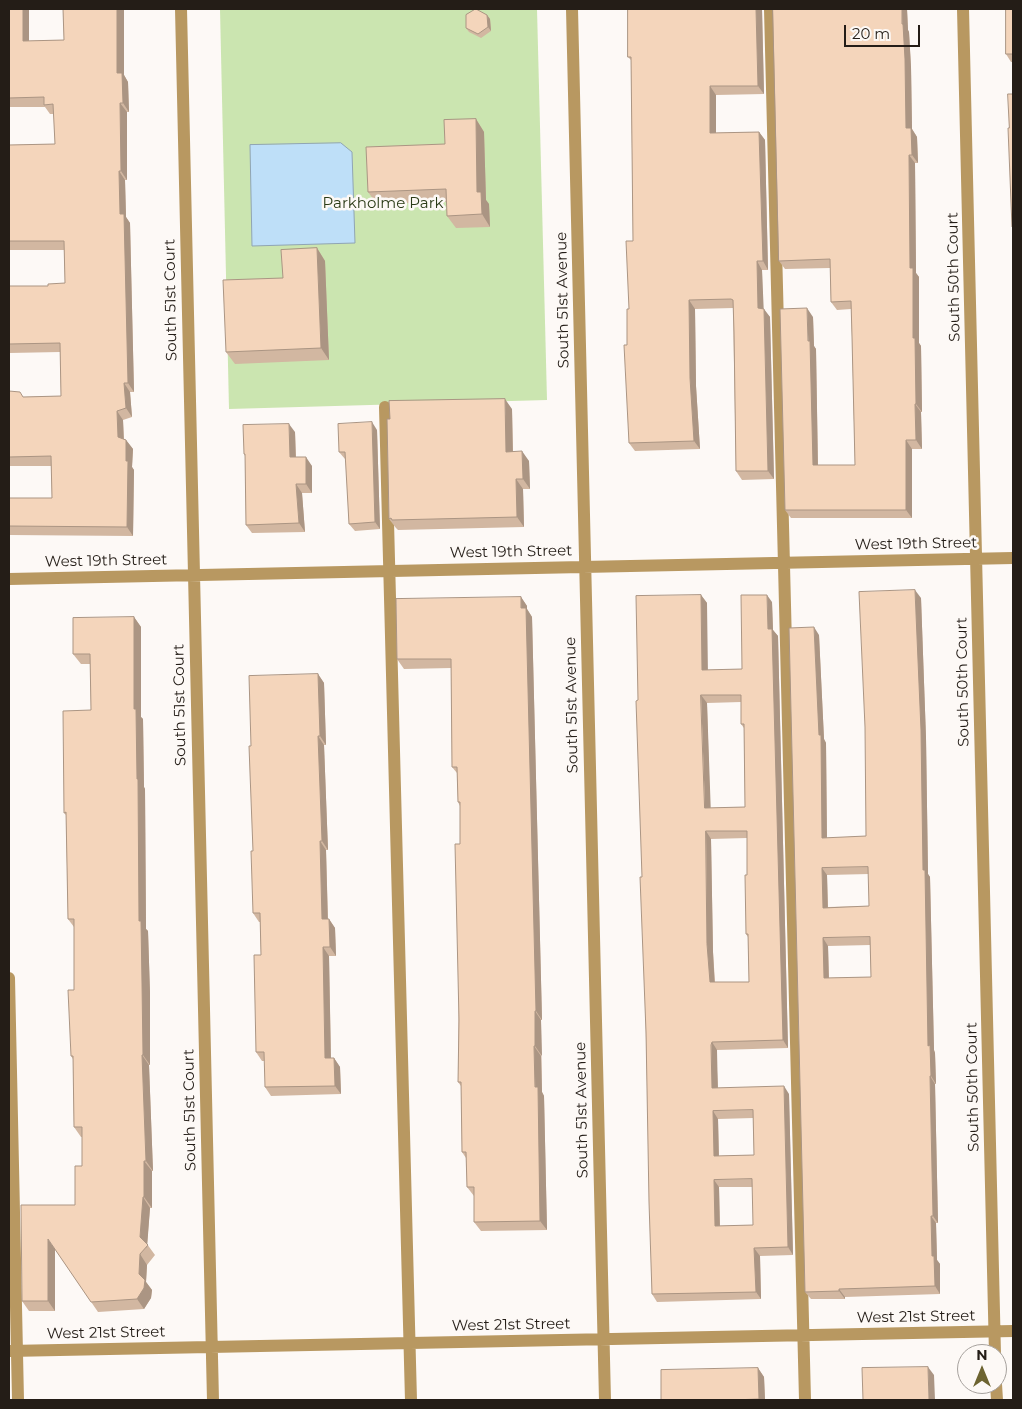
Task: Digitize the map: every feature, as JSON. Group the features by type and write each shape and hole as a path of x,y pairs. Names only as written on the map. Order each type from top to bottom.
{"street":[{"name":"South 51st Court","path":"181,9 213,1400"},
{"name":"South 51st Avenue","path":"572,9 605,1400"},
{"path":"770,9 805,1400"},
{"name":"South 50th Court","path":"963,9 996,1344"},
{"path":"385,407 411,1400"},
{"name":"West 19th Street","path":"9,579 1013,558"},
{"path":"9,978 13,1351 18,1400"},
{"name":"West 21st Street","path":"13,1351 1013,1331"}],"green space":[{"name":"Parkholme Park","path":"220,9 537,9 547,400 229,409"}],"water":[{"path":"341,143 352,152 355,243 252,246 250,145"}],"building":[{"path":"9,9 23,9 23,41 64,40 63,9 117,9 117,73 122,73 123,103 120,103 121,171 119,171 120,214 124,214 128,383 124,383 126,408 117,411 118,437 126,440 126,461 128,461 127,527 9,526 9,498 52,498 51,456 9,457 9,391 20,392 23,397 61,396 60,343 9,344 9,286 48,286 48,284 65,283 64,241 9,241 9,145 55,144 53,104 44,105 44,97 9,98"},
{"path":"476,9 487,15 488,27 478,34 466,28 466,15"},
{"path":"628,9 756,9 758,86 710,86 710,133 759,132 763,261 757,261 758,308 764,309 768,471 736,471 734,332 733,300 731,299 689,300 690,378 694,441 629,443 624,345 627,345 627,309 629,309 626,241 633,241 631,57 628,57"},
{"path":"773,9 902,9 906,128 911,128 912,155 909,155 910,268 913,268 913,338 915,338 916,404 916,440 906,440 906,510 785,510 780,309 807,308 808,341 810,341 813,465 855,465 852,337 851,301 831,302 830,259 779,261"},
{"path":"1006,9 1013,9 1013,54 1006,54"},
{"path":"1008,94 1013,94 1013,227 1008,128"},
{"path":"476,119 477,192 481,192 482,214 447,216 446,189 368,192 366,147 445,144 444,120"},
{"path":"317,248 321,348 226,352 223,280 283,278 281,250"},
{"path":"505,399 506,452 522,451 523,479 516,479 517,517 389,519 387,419 390,419 389,401"},
{"path":"372,422 375,522 349,524 345,452 339,452 338,424"},
{"path":"289,424 290,457 306,457 306,484 296,484 299,523 246,525 243,425"},
{"path":"915,590 921,730 923,870 925,870 928,1046 930,1045 931,1076 932,1256 934,1256 935,1286 805,1292 789,628 814,627 819,735 821,735 822,838 866,836 865,727 859,592","holes":["868,867 869,906 823,908 822,868","870,937 871,977 824,978 823,938"]},
{"path":"701,595 702,670 742,669 741,595 767,595 768,629 772,629 783,1040 712,1042 711,1045 712,1088 784,1086 788,1247 754,1248 756,1292 652,1294 646,1032 640,877 642,877 636,701 638,700 636,596","holes":["701,695 741,695 741,724 744,724 745,807 705,808","706,831 747,831 747,875 745,875 749,982 710,982 707,944","753,1110 754,1155 714,1156 713,1111","752,1179 753,1225 715,1226 714,1180"]},
{"path":"521,597 521,608 526,608 536,1011 534,1046 535,1087 538,1087 540,1221 474,1222 474,1187 467,1187 466,1152 462,1152 461,1082 458,1082 459,1020 455,844 460,844 460,802 458,802 457,767 452,767 451,659 397,659 396,599"},
{"path":"134,617 134,709 136,709 138,779 139,921 141,921 142,1055 146,1161 144,1161 144,1197 140,1237 148,1245 140,1254 139,1274 145,1280 144,1288 137,1299 91,1302 48,1239 48,1301 22,1301 21,1205 75,1205 75,1166 82,1166 82,1127 74,1127 73,1056 71,1056 68,990 74,990 74,919 68,919 63,711 91,710 90,654 73,654 73,618"},
{"path":"318,674 322,919 329,919 330,947 323,947 325,1058 334,1058 335,1086 265,1087 264,1052 256,1052 254,955 261,955 260,913 253,913 249,676"},
{"path":"928,1367 929,1400 863,1400 862,1368"},
{"path":"758,1368 759,1399 661,1400 661,1370"}]}
